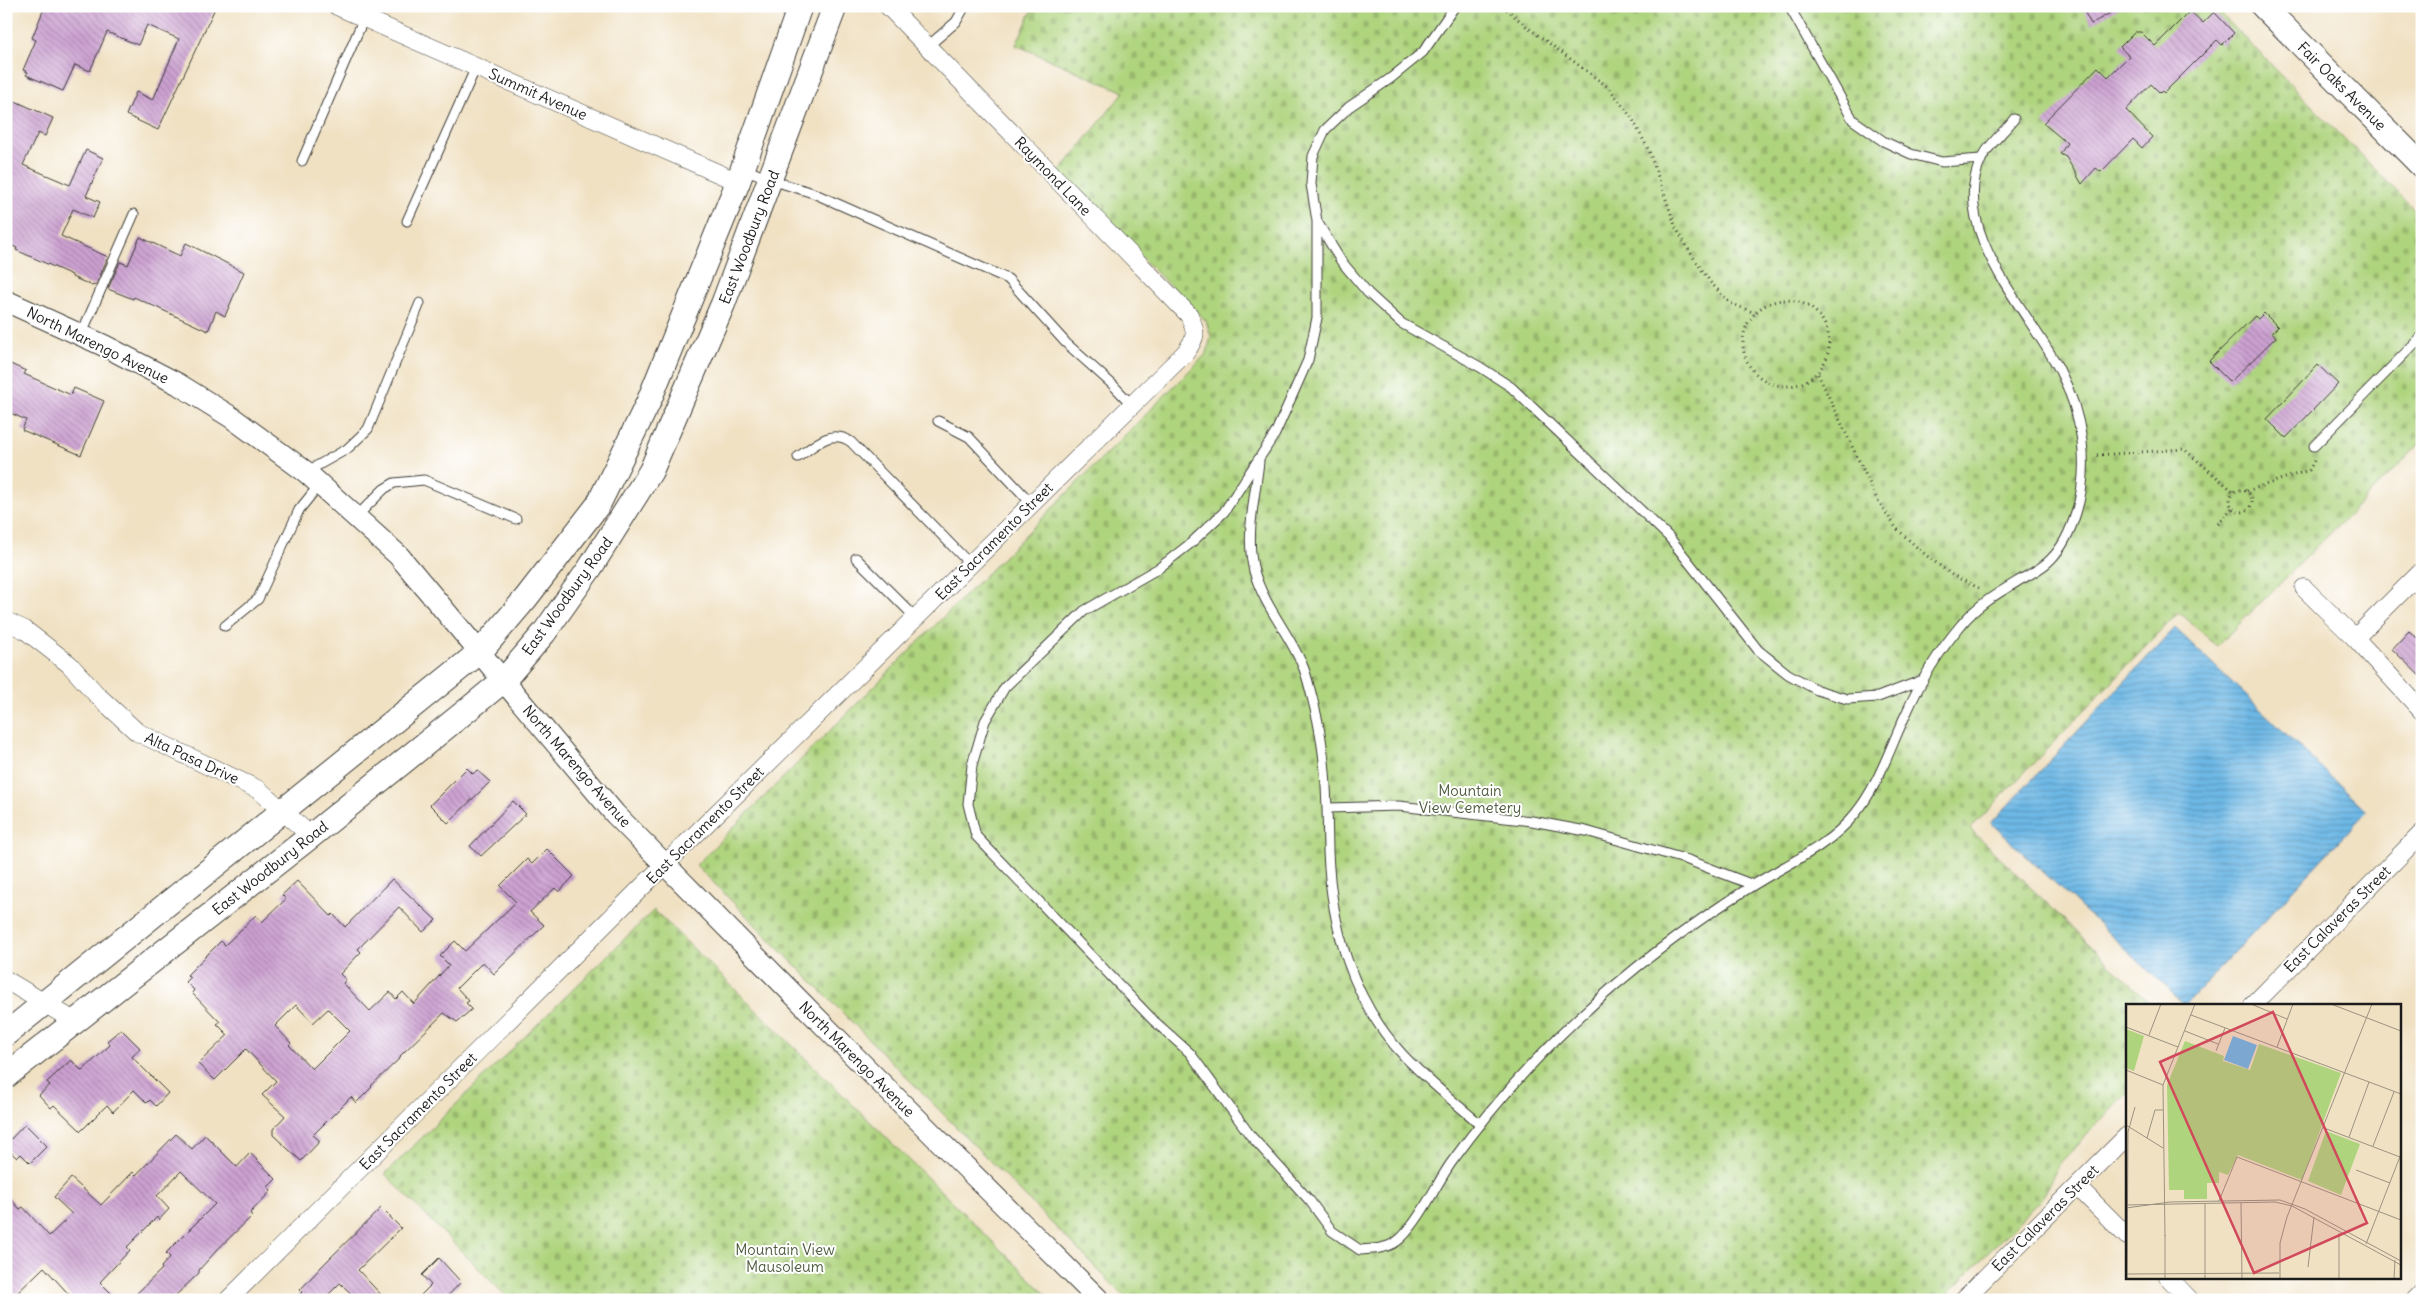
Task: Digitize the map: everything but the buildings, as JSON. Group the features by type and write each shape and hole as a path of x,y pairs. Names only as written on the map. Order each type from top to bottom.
{"main road":[{"name":"East Woodbury Road","path":"6,1034 480,651 526,598 598,505 648,403 740,175 800,6"},
{"name":"East Woodbury Road","path":"6,1076 311,836 504,680 544,633 590,568 652,471 723,304 835,6"},
{"name":"Fair Oaks Avenue","path":"2263,6 2422,166"}],"street":[{"name":"Summit Avenue","path":"337,6 476,67 740,175"},
{"name":"Raymond Lane","path":"888,6 1189,315 1196,330 1193,342 1185,353"},
{"name":"North Marengo Avenue","path":"6,301 105,346 178,384 231,417 313,479 399,556 615,814 1098,1299"},
{"name":"East Sacramento Street","path":"228,1300 665,864 1185,353"},
{"path":"2355,638 2422,571"},
{"path":"2304,588 2355,638 2422,711"},
{"name":"Alta Pasa Drive","path":"6,621 25,630 69,664 97,695 137,732 259,790 281,812 311,836"},
{"name":"East Calaveras Street","path":"2254,1004 2422,833"},
{"path":"6,980 74,1021"},
{"name":"East Calaveras Street","path":"1963,1300 2126,1137"},
{"path":"2078,1187 2126,1235"},
{"path":"2169,1278 2190,1300"},
{"path":"2415,1300 2422,1293"}],"lane":[{"path":"926,47 956,22 965,6"},
{"path":"1455,6 1422,52 1391,78 1349,107 1325,130 1313,156 1311,184 1317,221 1317,318 1308,360 1275,434 1259,461 1224,512 1191,543 1159,568 1084,611 1005,687 985,721 972,765 968,804 976,836 1152,1020 1190,1053 1250,1134 1310,1201 1332,1231 1360,1250 1388,1247 1403,1237 1449,1167 1507,1089 1604,994 1675,938 1753,885 1803,858 1833,837 1856,813 1877,779 1923,680 1962,623 1993,595 2051,560 2065,539 2076,514 2082,487 2084,454 2080,425 2060,370 1984,246 1974,216 1974,187 1981,159 2014,119"},
{"path":"1789,6 1853,120 1883,140 1911,154 1942,162 1981,159"},
{"path":"302,161 364,18"},
{"path":"407,221 476,67"},
{"path":"740,175 771,180 813,193 1008,280 1066,343 1113,385 1132,405"},
{"path":"81,336 134,214"},
{"path":"1317,221 1341,261 1368,293 1401,323 1480,367 1511,387 1669,537 1758,650 1788,674 1817,690 1847,699 1878,697 1923,680"},
{"path":"225,626 258,599 313,479 368,429 420,303"},
{"path":"2314,446 2422,336"},
{"path":"938,422 969,437 1032,504"},
{"path":"798,457 831,436 842,436 851,442 970,564"},
{"path":"1259,461 1251,538 1254,571 1268,604 1304,668 1314,705 1324,756 1329,808 1331,892 1339,934 1354,980 1376,1019 1403,1054 1437,1088 1480,1124"},
{"path":"356,517 384,489 394,483 424,480 516,519"},
{"path":"856,558 916,618"},
{"path":"1329,808 1399,806 1532,821 1586,831 1688,860 1753,885"}],"path":[{"path":"1503,6 1526,26 1608,87 1632,118 1648,151 1676,228 1693,257 1711,283 1730,302 1755,313"},
{"path":"1786,299 1803,303 1817,312 1826,326 1830,343 1827,359 1818,374 1803,383 1787,387 1770,384 1756,375 1746,360 1743,344 1746,327 1755,313 1769,303 1786,299"},
{"path":"1818,374 1878,499 1896,528 1922,552 1952,574 1993,595"},
{"path":"2234,492 2246,491 2309,470 2315,457 2312,451 2314,446"},
{"path":"2084,454 2110,455 2184,449 2234,492"},
{"path":"2232,508 2241,512 2248,510 2252,500 2246,491"},
{"path":"2232,508 2230,501 2234,492"},
{"path":"2218,524 2232,508"}],"green space":[{"name":"Mountain View Cemetery","path":"1034,6 2213,6 2422,217 2422,442 2217,646 2179,612 1970,829 2151,1004 2126,1004 2126,1094 2060,1163 2040,1200 1941,1300 1128,1300 696,865 1207,353 1211,336 1206,321 1057,175 1124,92 1016,45"},
{"name":"Mountain View Mausoleum","path":"654,910 1052,1300 510,1300 385,1174"}],"water":[{"path":"2175,628 2367,811 2186,1004 1991,823"}]}
